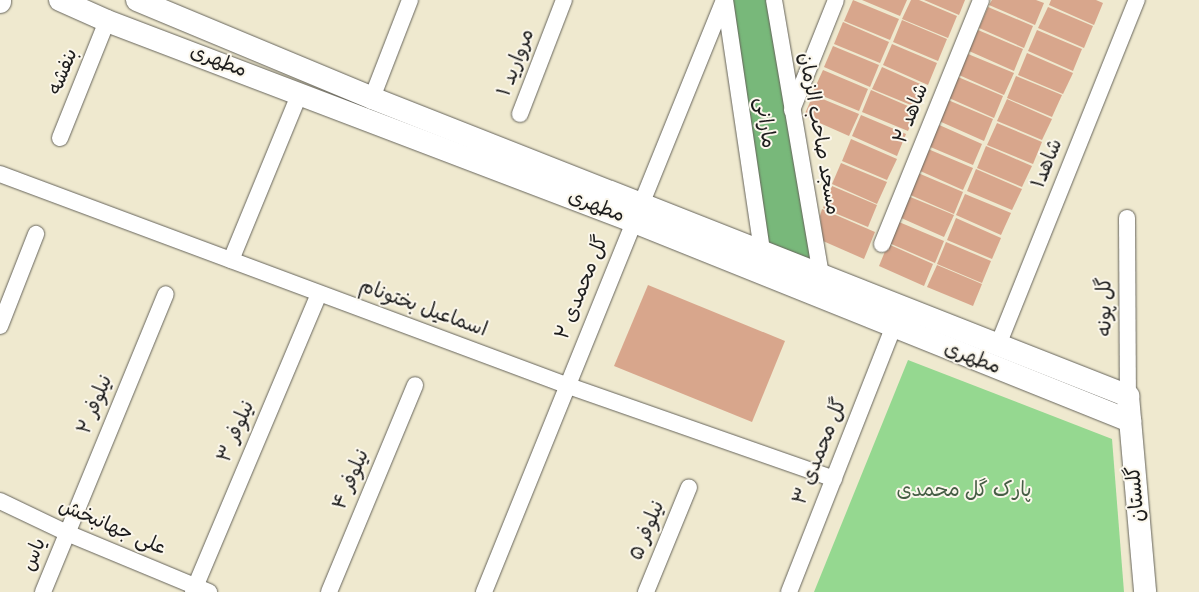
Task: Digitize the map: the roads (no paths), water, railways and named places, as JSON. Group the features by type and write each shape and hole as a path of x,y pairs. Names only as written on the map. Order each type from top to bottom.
{"street":[{"name":"مطهری","path":"60,0 107,21 300,93 636,212 762,252 1128,396"},
{"name":"مطهری","path":"137,0 372,98 636,212 893,328 1130,421"},
{"path":"372,98 410,0"},
{"name":"مروارید ۱","path":"520,114 564,0"},
{"name":"گل محمدی ۲","path":"484,592 636,212 724,0"},
{"name":"مارانی","path":"724,0 762,252"},
{"name":"مسجد صاحب الزمان","path":"774,0 821,275"},
{"path":"792,110 836,0"},
{"name":"شاهد ۲","path":"882,244 981,0"},
{"name":"شاهد۱","path":"998,345 1137,0"},
{"name":"بنفشه","path":"60,138 107,21"},
{"path":"231,260 300,93"},
{"name":"اسماعیل بختونام","path":"0,174 566,385 834,478"},
{"name":"گل پونه","path":"1127,218 1128,396"},
{"path":"0,326 36,234"},
{"name":"نیلوفر ۳","path":"199,590 319,293"},
{"name":"نیلوفر ۲","path":"67,533 166,294"},
{"name":"گل محمدی ۳","path":"789,592 893,328"},
{"name":"نیلوفر ۴","path":"329,592 415,385"},
{"name":"گلستان","path":"1128,396 1145,592"},
{"name":"نیلوفر ۵","path":"646,592 689,487"},
{"name":"علی جهانبخش","path":"0,501 67,533 199,590"},
{"name":"یاس","path":"43,592 67,533"}],"park label":[{"name":"پارک گل محمدی","path":"964,491"}]}
